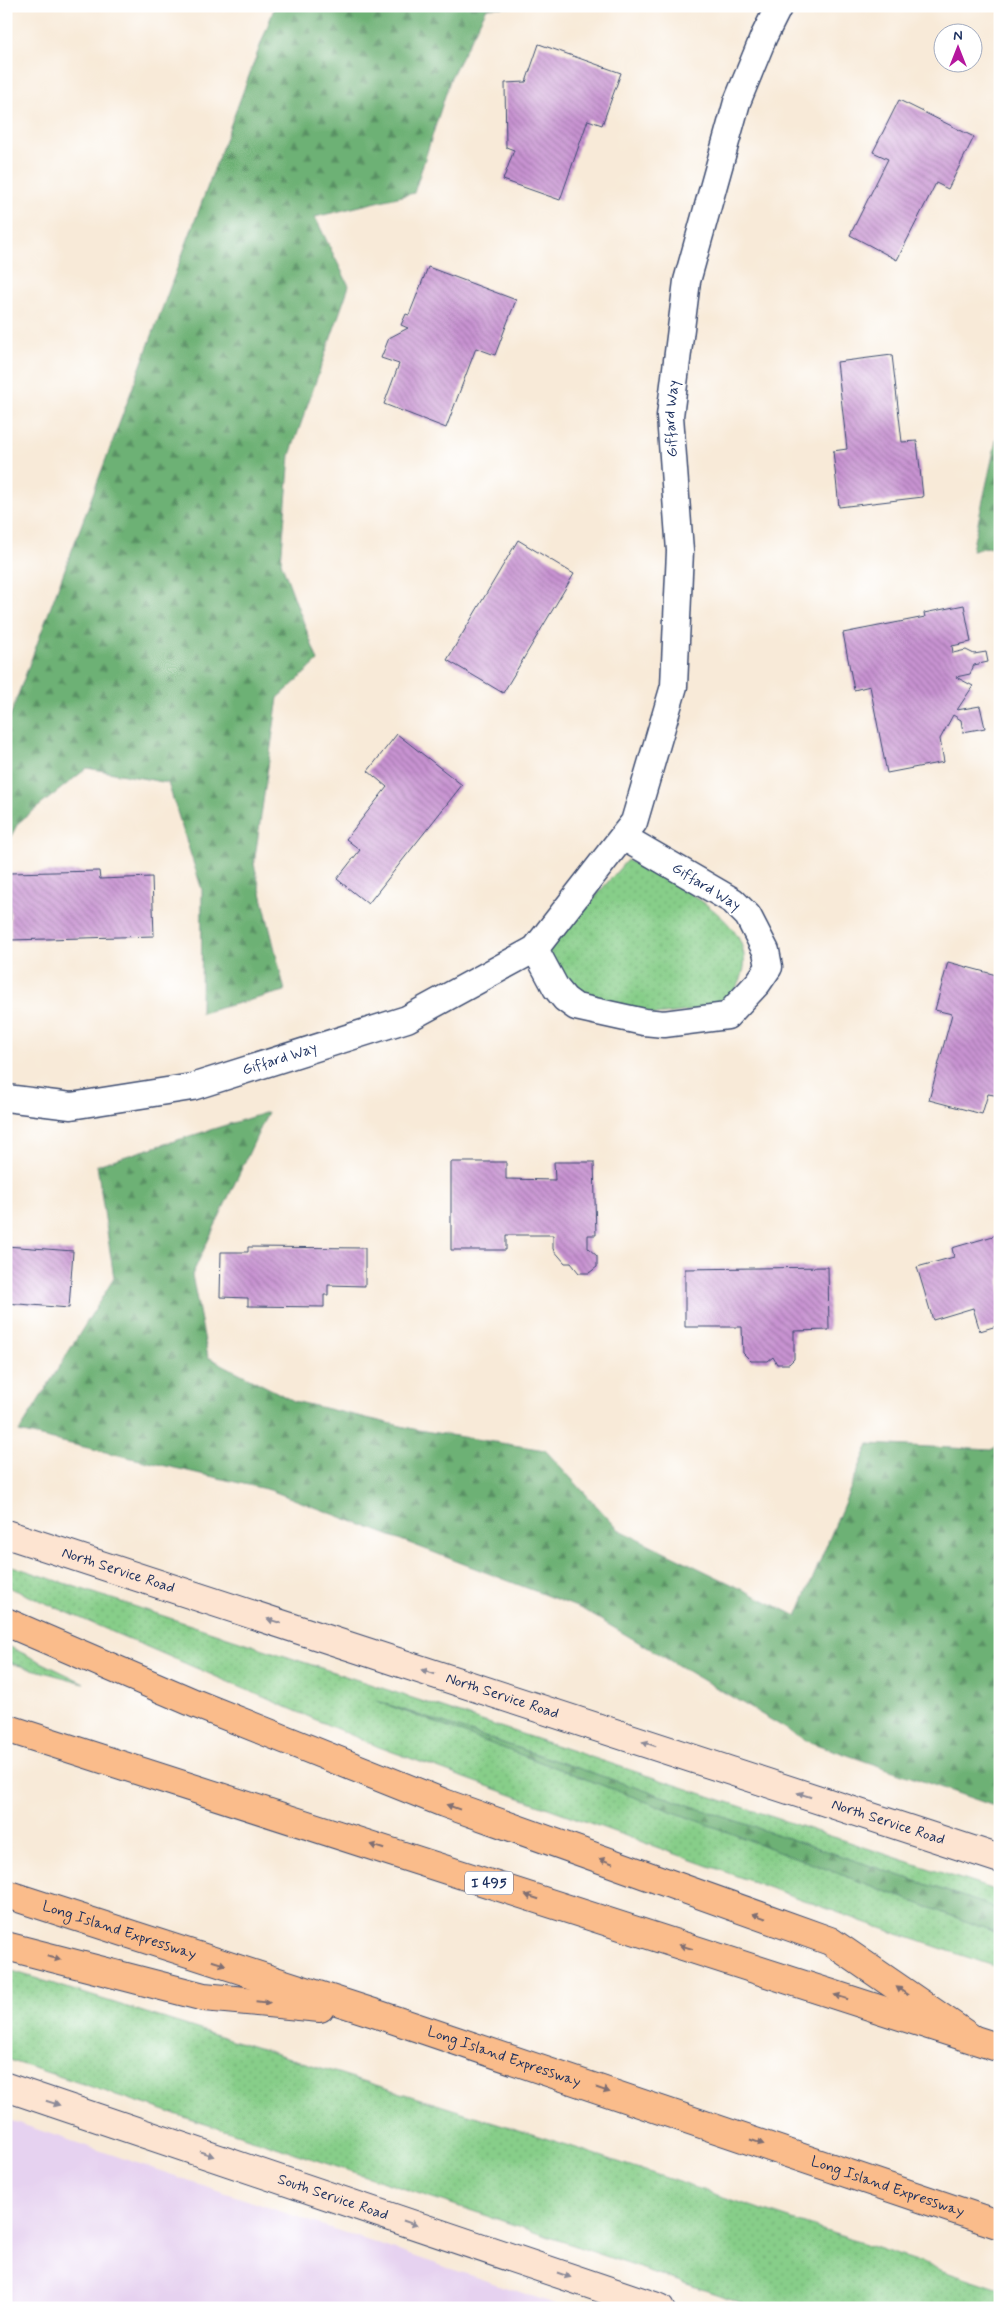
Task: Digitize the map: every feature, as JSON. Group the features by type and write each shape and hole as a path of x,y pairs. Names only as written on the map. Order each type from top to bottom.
{"highway":[{"path":"6,1622 194,1703 444,1803 830,1941 971,2038"},
{"name":"I 495","path":"6,1728 1000,2048"},
{"name":"Long Island Expressway","path":"6,1894 374,2013 1000,2225"},
{"path":"6,1946 204,1996 374,2013"}],"main road":[{"name":"North Service Road","path":"6,1534 1000,1859"},
{"name":"South Service Road","path":"6,2087 660,2308"}],"street":[{"name":"Giffard Way","path":"6,1098 71,1106 192,1087 407,1019 535,950 634,822 674,686 680,552 670,416 688,281 737,102 764,36 779,6"},
{"name":"Giffard Way","path":"535,950 556,988 565,999 576,1007 644,1022 664,1024 727,1016 767,972 769,963 766,951 745,911 733,901 623,837"}],"shaded area":[{"path":"6,2119 351,2235 567,2308 6,2308"}],"green space":[{"path":"275,6 524,6 487,8 451,77 414,193 315,217 349,286 290,455 281,562 318,661 278,698 254,864 285,991 201,1013 202,890 168,783 87,768 18,823 6,846 6,727"},
{"path":"1000,423 1000,545 972,550"},
{"path":"627,860 672,883 703,902 729,924 738,937 744,957 742,975 733,992 717,1005 674,1013 642,1015 594,1002 574,993 561,980 547,952"},
{"path":"268,1112 192,1275 208,1357 294,1401 418,1430 545,1450 618,1529 797,1616 869,1444 992,1450 1000,1443 1000,1808 807,1741 582,1609 270,1490 19,1432 114,1278 97,1165"},
{"path":"6,1564 1000,1892 1000,1968 892,1932 379,1747 6,1586"},
{"path":"6,1645 84,1683 6,1662"},
{"path":"374,1700 1000,1909 1000,1934"},
{"path":"6,1969 567,2145 1000,2289 1000,2308 757,2308 494,2218 6,2059"}],"building":[{"path":"539,44 621,73 602,125 588,120 560,200 503,180 514,150 506,147 505,83 526,82"},
{"path":"899,100 974,137 948,189 936,183 897,260 850,235 888,159 873,152"},
{"path":"428,267 516,300 495,355 476,348 446,428 384,404 399,364 381,358 389,338 408,328 401,325 406,314 409,315"},
{"path":"892,355 902,442 917,441 923,497 839,507 833,451 847,449 837,362"},
{"path":"518,540 574,574 503,693 447,660"},
{"path":"964,605 971,642 952,646 953,653 966,650 974,654 986,652 988,662 974,665 970,674 956,677 973,686 957,710 980,706 985,728 963,732 961,720 953,715 940,739 944,762 887,773 870,686 854,690 843,633 925,617 924,613"},
{"path":"397,734 462,785 368,904 337,879 360,850 346,839 387,787 368,771"},
{"path":"99,871 100,879 152,877 154,936 11,940 9,873"},
{"path":"948,962 1000,976 1000,1096 988,1094 982,1114 929,1100 952,1014 935,1010"},
{"path":"451,1162 506,1162 506,1179 555,1180 554,1162 594,1162 596,1235 588,1235 588,1248 597,1256 597,1267 589,1273 579,1273 571,1263 565,1263 553,1249 553,1235 506,1235 506,1250 451,1250"},
{"path":"1000,1234 1000,1325 980,1331 973,1308 933,1320 917,1267 954,1257 952,1248"},
{"path":"6,1246 73,1251 69,1308 6,1303"},
{"path":"248,1247 365,1248 365,1286 328,1285 328,1295 324,1295 324,1307 248,1306 248,1298 220,1297 221,1252 248,1252"},
{"path":"828,1267 829,1330 794,1331 794,1359 789,1364 777,1364 773,1357 768,1361 751,1361 743,1353 742,1327 685,1327 685,1269"}]}
